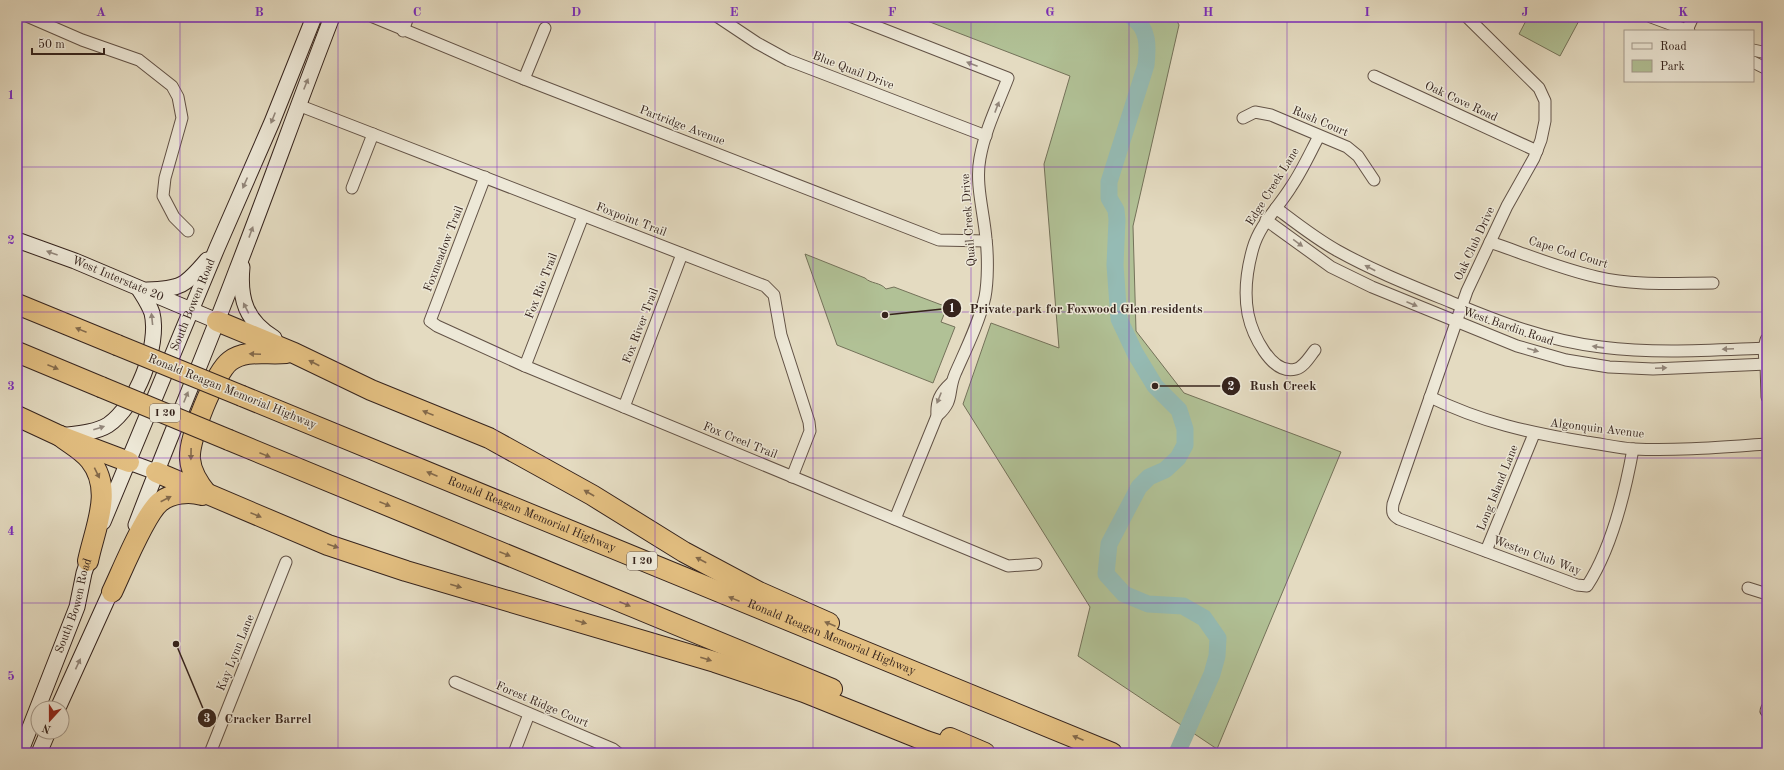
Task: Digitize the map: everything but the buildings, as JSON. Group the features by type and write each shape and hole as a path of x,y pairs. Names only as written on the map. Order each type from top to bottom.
{"highway":[{"name":"Ronald Reagan Memorial Highway","path":"17,304 890,663 1043,723 1112,753"},
{"path":"217,321 294,353 371,390 489,438 592,495 684,552 759,592 925,663 1043,723"},
{"name":"I 20","path":"17,352 985,753"},
{"path":"207,494 194,474 190,451 195,431 223,368 242,355 294,353"},
{"path":"17,416 60,436 129,462"},
{"path":"60,436 90,460 99,476 103,494 102,506 88,561"},
{"path":"156,472 335,547 406,571 715,662 804,692 926,741 962,753"},
{"path":"112,592 149,515 160,502 173,496 190,493 230,504"}],"main road":[{"name":"South Bowen Road","path":"20,753 77,607 88,561 217,248 272,122 314,17"},
{"name":"South Bowen Road","path":"62,700 112,592 156,472 244,252 332,17"},
{"name":"West Interstate 20","path":"17,240 217,321"},
{"path":"60,436 107,426 122,414 137,390 152,342 152,314 141,290 171,289 181,286 192,277 217,248"},
{"path":"244,252 241,278 243,301 258,327 294,353"},
{"path":"129,462 156,472"},
{"path":"43,695 52,700"},
{"path":"39,753 45,740"}],"street":[{"path":"29,17 82,40 139,60 172,86 178,97 182,118 165,178 163,196 174,217 188,230"},
{"name":"Partridge Avenue","path":"373,17 403,31 524,79 939,240 986,241"},
{"path":"403,31 408,17"},
{"name":"Blue Quail Drive","path":"718,17 757,43 788,60 986,136"},
{"name":"Quail Creek Drive","path":"852,17 1008,78 986,136 980,158 978,174 986,241 984,298 981,312 951,383 942,391 937,404 937,416 895,519"},
{"name":"Oak Club Drive","path":"1392,509 1467,291 1507,206 1537,151 1545,121 1545,101 1539,88 1467,17"},
{"path":"1651,17 1685,30"},
{"path":"1688,30 1693,17"},
{"path":"524,79 545,28"},
{"path":"1754,50 1767,54"},
{"path":"1754,62 1767,69"},
{"name":"Oak Cove Road","path":"1374,76 1537,151"},
{"name":"Foxpoint Trail","path":"298,105 764,286 774,295 780,335 809,422 810,431 792,477"},
{"name":"Rush Court","path":"1243,118 1255,112 1271,115 1347,147 1358,156 1374,180"},
{"path":"352,188 373,134"},
{"name":"Edge Creek Lane","path":"1315,350 1302,366 1296,369 1288,369 1269,358 1257,341 1248,315 1246,297 1248,268 1253,247 1266,220 1297,178 1319,136"},
{"name":"Foxmeadow Trail","path":"437,326 430,321 485,177"},
{"name":"West Bardin Road","path":"1276,208 1337,251 1378,272 1492,320 1553,339 1636,351 1766,345"},
{"name":"Fox Rio Trail","path":"525,366 584,216"},
{"name":"West Bardin Road","path":"1266,220 1331,267 1372,287 1517,346 1566,360 1609,367 1653,369 1766,364"},
{"name":"Cape Cod Court","path":"1490,242 1566,269 1597,277 1616,280 1672,283 1713,283"},
{"name":"Fox River Trail","path":"624,407 682,254"},
{"name":"Fox Creel Trail","path":"437,326 525,366 1008,566 1036,564"},
{"path":"1766,345 1767,397"},
{"name":"Algonquin Avenue","path":"1430,397 1447,406 1510,428 1534,434 1633,449 1694,448 1767,444"},
{"name":"Long Island Lane","path":"1486,552 1534,434"},
{"name":"Westen Club Way","path":"1392,509 1394,516 1398,519 1577,585 1587,586 1602,556 1625,494 1633,449"},
{"name":"Kay Lynn Lane","path":"210,753 286,562"},
{"path":"1748,588 1767,594"},
{"name":"Forest Ridge Court","path":"455,682 613,749 618,753"},
{"path":"514,753 529,714"}],"green space":[{"path":"917,17 1175,17 1179,25 1133,226 1136,331 1184,393 1341,452 1217,749 1078,656 1090,607 963,404 991,323 1059,348 1044,164 1070,76"},
{"path":"1528,17 1581,17 1560,56 1519,34"},
{"path":"805,254 865,278 881,285 886,289 894,287 947,307 941,322 955,327 933,383 837,345"}],"waterway":[{"path":"1132,17 1138,21 1142,27 1146,38 1147,51 1146,65 1109,182 1109,198 1116,210 1117,220 1115,265 1119,319 1135,353 1155,386 1179,410 1185,429 1185,445 1178,458 1165,470 1149,477 1139,487 1109,544 1106,574 1124,594 1148,604 1183,606 1204,618 1218,638 1217,656 1212,674 1177,753"}],"place":[{"name":"Private park for Foxwood Glen residents","path":"885,315"},
{"name":"Rush Creek","path":"1155,386"},
{"name":"Cracker Barrel","path":"176,644"}]}
